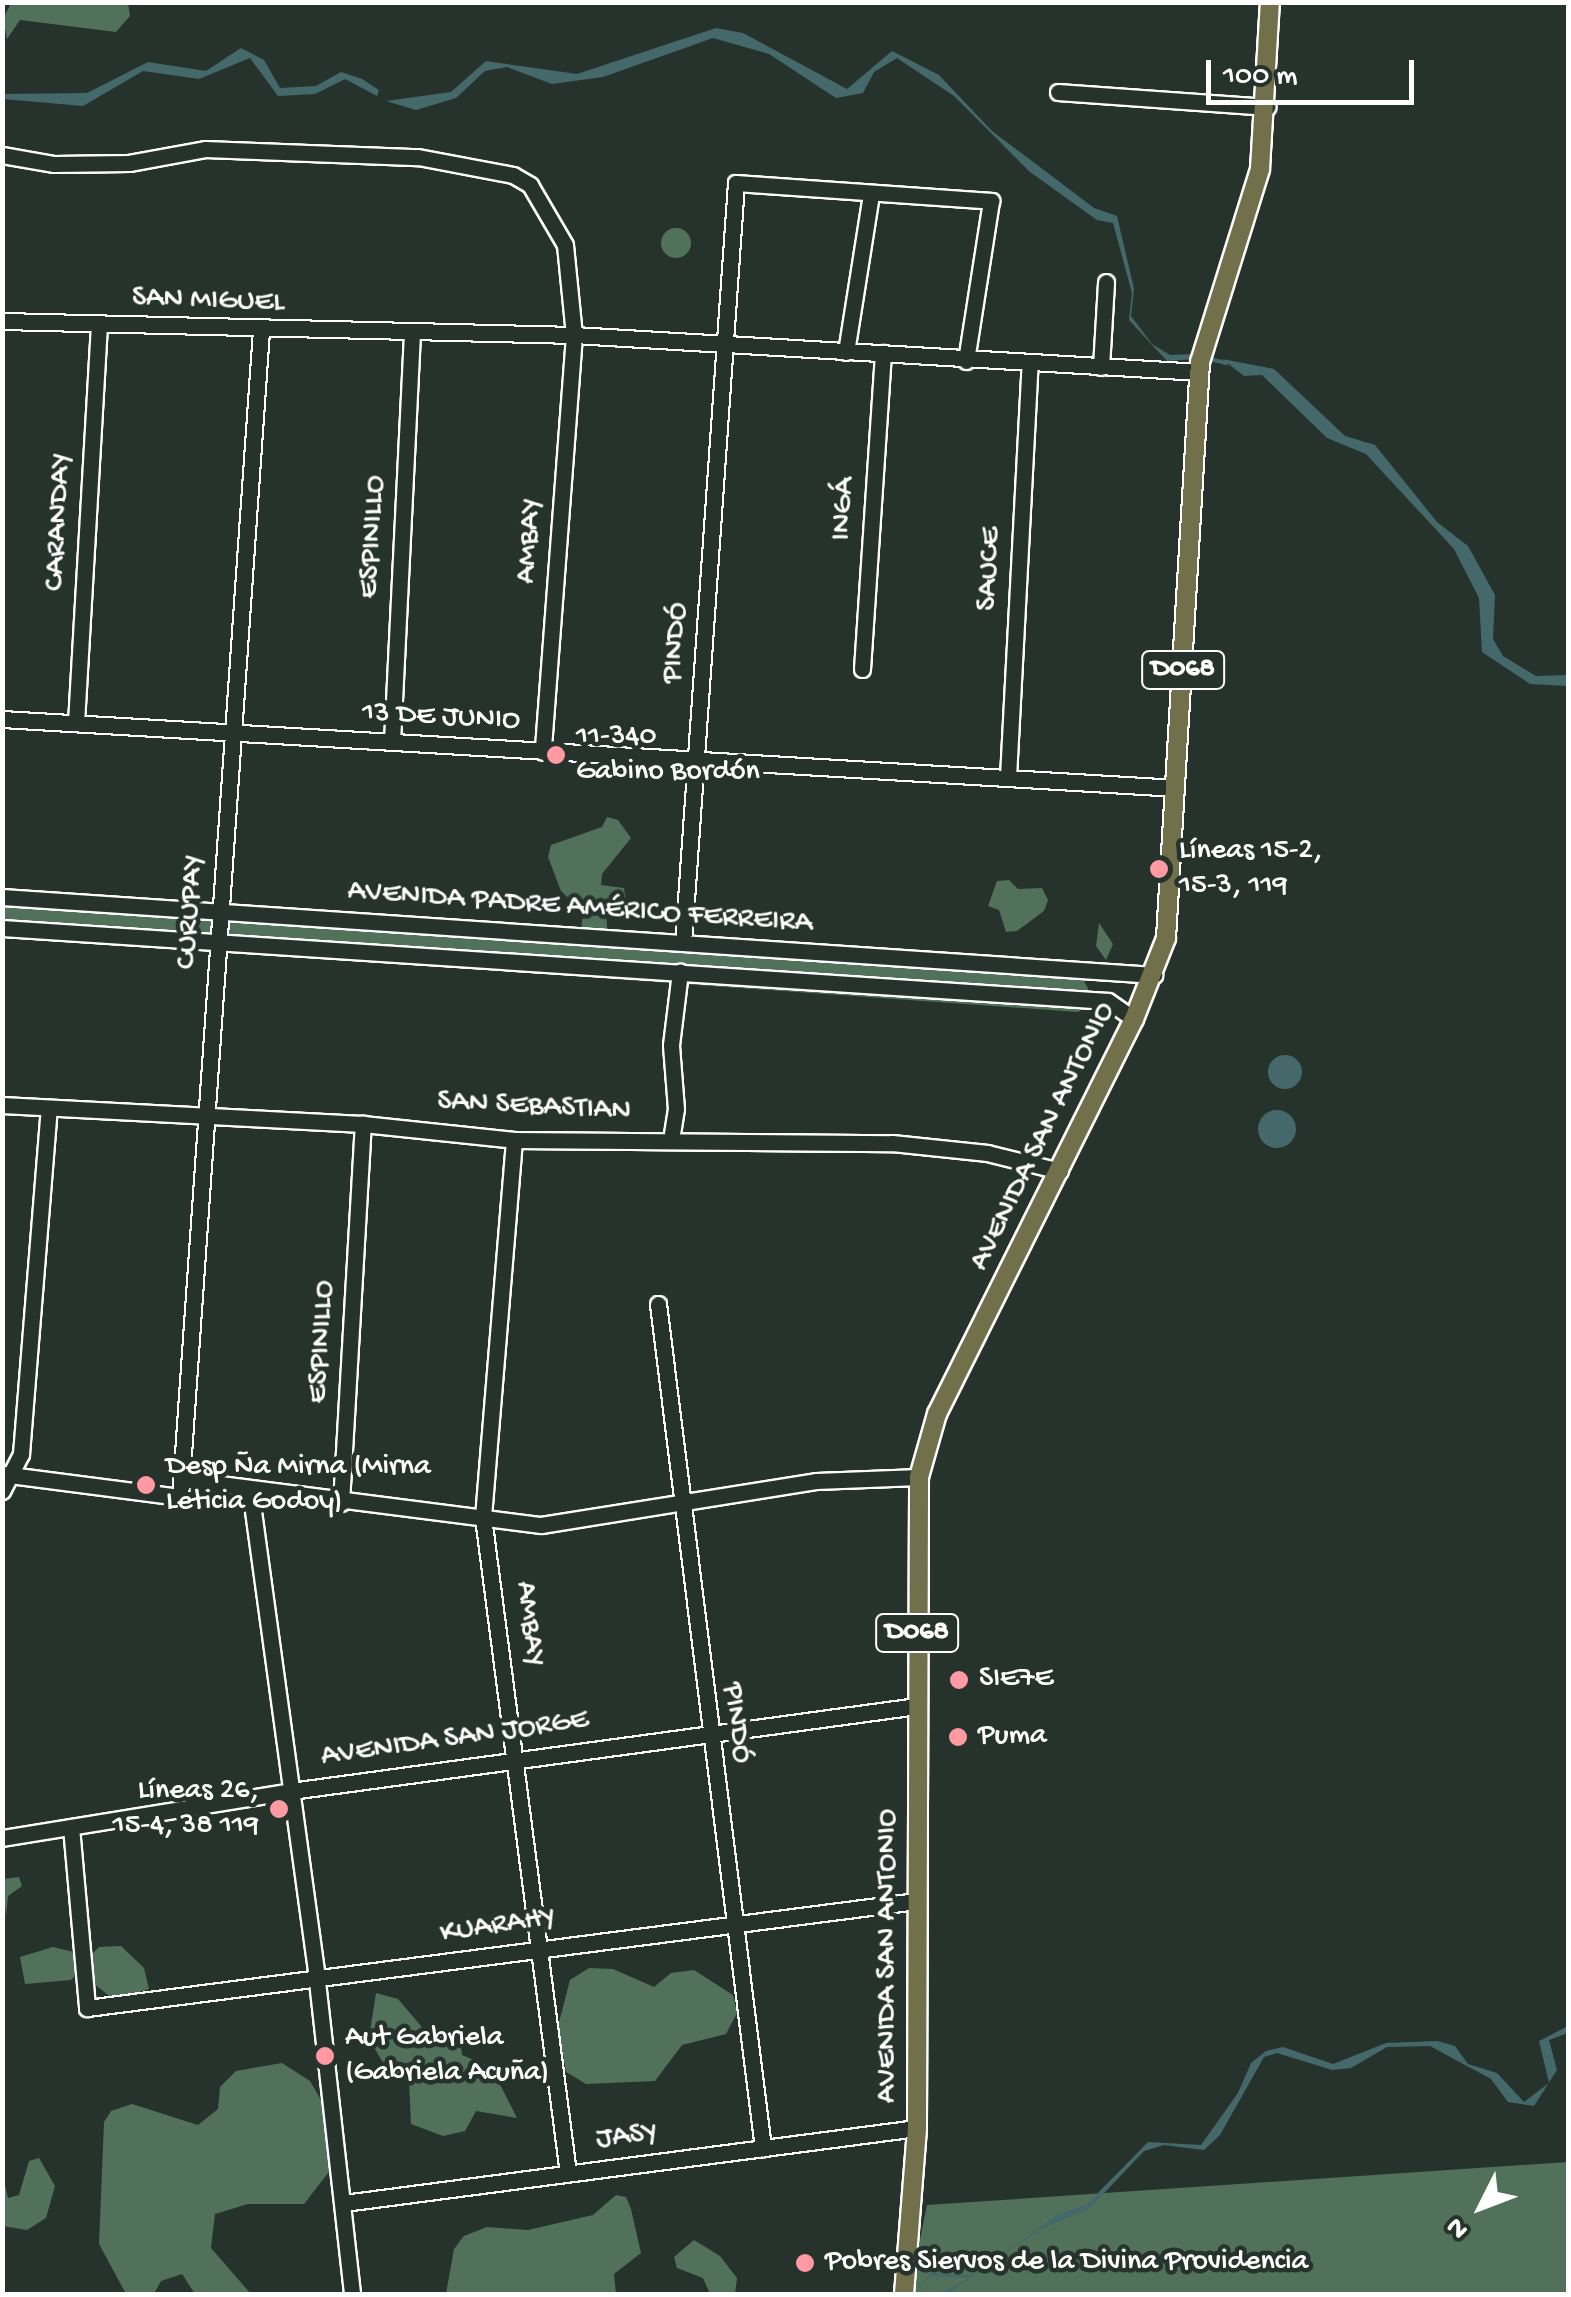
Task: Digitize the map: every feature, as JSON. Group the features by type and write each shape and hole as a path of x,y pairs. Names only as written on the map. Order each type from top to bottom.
{"main road":[{"name":"AVENIDA SAN ANTONIO","path":"904,2294 917,2128 919,1477 937,1414 1134,1019 1154,975 1170,920 1200,367 1204,343 1250,209 1267,107 1270,2"}],"street":[{"path":"1058,92 1267,107"},
{"name":"AMBAY","path":"2,155 54,164 129,163 205,149 418,156 514,175 543,200 566,245 574,335 543,752"},
{"name":"PINDÓ","path":"683,943 736,182 871,194"},
{"path":"846,352 871,194 991,201 966,361"},
{"path":"1101,368 1106,282"},
{"name":"SAN MIGUEL","path":"2,321 412,336 574,335 1101,368 1200,367"},
{"name":"CARANDAY","path":"76,723 98,325"},
{"name":"CURUPAY","path":"8,1474 180,1497 261,331"},
{"name":"ESPINILLO","path":"392,742 412,336"},
{"name":"INGÁ","path":"862,669 883,353"},
{"name":"SAUCE","path":"1008,777 1030,364"},
{"name":"13 DE JUNIO","path":"2,719 696,764 1176,788"},
{"name":"AVENIDA PADRE AMÉRICO FERREIRA","path":"2,897 1154,975"},
{"name":"AVENIDA PADRE AMÉRICO FERREIRA","path":"2,928 1108,1000"},
{"path":"671,1140 671,1044 680,972"},
{"path":"1115,975 1108,1000 1134,1019"},
{"name":"SAN SEBASTIAN","path":"2,1106 204,1113 514,1140 892,1144 987,1153 1060,1171"},
{"path":"2,1491 22,1454 49,1109"},
{"name":"ESPINILLO","path":"341,1503 363,1124"},
{"name":"AMBAY","path":"514,1140 483,1517 568,2173"},
{"name":"PINDÓ","path":"658,1304 707,1732 737,1920 763,2148"},
{"path":"181,1479 341,1503 541,1525 816,1482 919,1477"},
{"path":"250,1489 318,1981 352,2294"},
{"name":"AVENIDA SAN JORGE","path":"2,1838 291,1791 917,1706"},
{"name":"KUARAHY","path":"71,1827 87,2008 318,1981 737,1920 917,1901"},
{"name":"JASY","path":"344,2203 917,2128"}],"green space":[{"path":"12,2 128,3 130,16 116,32 20,20 7,39 3,18"},
{"path":"676,228 687,232 691,243 687,254 676,258 665,254 661,243 665,232"},
{"path":"607,817 618,820 631,838 602,874 601,885 624,888 626,901 606,914 608,938 1080,975 1088,988 1087,1005 1078,1012 231,952 224,945 232,917 581,931 583,912 561,891 548,857 551,845 602,827"},
{"path":"1009,880 1018,889 1042,888 1048,900 1044,911 1017,931 1006,932 999,910 988,906 997,881"},
{"path":"2,902 215,918 213,949 3,935"},
{"path":"1099,923 1113,944 1106,960 1096,946"},
{"path":"19,1877 22,1886 8,1896 6,1917 3,1879"},
{"path":"121,1946 144,1968 149,1989 114,2000 87,1978 91,1955 99,1947"},
{"path":"53,1947 82,1954 79,1972 71,1980 25,1984 20,1957"},
{"path":"589,1968 613,1969 654,1987 671,1973 694,1970 733,1995 737,2013 726,2034 682,2045 655,2081 586,2084 566,2072 558,2026 570,1980"},
{"path":"376,1993 398,1999 427,2033 460,2033 462,2055 491,2067 517,2118 476,2111 465,2131 443,2136 411,2124 409,2080 387,2070 369,2038"},
{"path":"282,2063 310,2081 328,2112 332,2168 304,2204 248,2204 215,2214 211,2248 251,2294 195,2294 182,2274 161,2281 154,2294 126,2294 99,2244 104,2122 111,2111 132,2104 198,2125 218,2109 220,2087 236,2071"},
{"path":"39,2158 55,2186 46,2218 27,2230 3,2226 3,2176 8,2198 19,2195 29,2161"},
{"path":"1568,2162 1568,2294 909,2294 927,2205"},
{"path":"616,2195 626,2197 641,2253 614,2274 616,2294 446,2294 454,2249 464,2236 487,2227 528,2230 593,2215"},
{"path":"694,2240 720,2256 737,2278 735,2294 710,2294 703,2278 677,2268 674,2257"}],"water":[{"path":"716,28 743,33 847,89 892,51 939,75 992,131 1094,208 1117,216 1134,289 1131,316 1152,344 1170,355 1195,354 1195,359 1167,361 1129,320 1132,293 1113,223 1097,220 1030,172 954,96 897,58 874,72 863,93 836,98 769,54 713,38 603,77 552,84 507,67 485,71 456,98 416,110 386,101 451,92 486,61 577,74"},
{"path":"241,48 264,60 280,88 316,86 341,72 379,90 377,96 345,79 315,94 278,96 250,58 199,79 143,71 83,106 3,99 3,94 87,93 148,62 206,71"},
{"path":"1222,359 1274,369 1345,436 1375,445 1437,522 1468,546 1495,595 1493,639 1503,656 1536,676 1568,675 1568,686 1530,684 1482,652 1479,598 1454,549 1366,454 1327,438 1262,375 1244,376"},
{"path":"1285,1055 1297,1060 1302,1072 1297,1084 1285,1089 1273,1084 1268,1072 1273,1060"},
{"path":"1277,1110 1290,1116 1296,1129 1290,1142 1277,1148 1264,1142 1258,1129 1264,1116"},
{"path":"1568,2026 1568,2033 1549,2040 1557,2070 1549,2083 1539,2041"},
{"path":"1438,2041 1455,2046 1468,2064 1497,2073 1524,2102 1548,2083 1534,2106 1508,2102 1491,2079 1430,2046 1387,2047 1351,2068 1332,2070 1277,2053 1264,2057 1220,2135 1204,2150 1164,2145 1144,2151 1090,2208 1039,2230 947,2294 940,2294 969,2278 931,2276 912,2294 931,2273 972,2275 1059,2214 1086,2205 1148,2142 1201,2145 1238,2093 1251,2063 1266,2051 1283,2047 1333,2064 1386,2043"}],"waterway":[{"path":"1206,358 1226,363"}],"place":[{"name":"11-340 Gabino Bordón","path":"556,755"},
{"name":"Líneas 15-2, 15-3, 119","path":"1159,869"},
{"name":"Desp Ña Mirna (Mirna Leticia Godoy)","path":"146,1485"},
{"name":"SIE7E","path":"959,1680"},
{"name":"Puma","path":"958,1737"},
{"name":"Líneas 26, 15-4, 38 119","path":"279,1809"},
{"name":"Aut Gabriela (Gabriela Acuña)","path":"325,2056"},
{"name":"Pobres Siervos de la Divina Providencia","path":"805,2263"}]}
